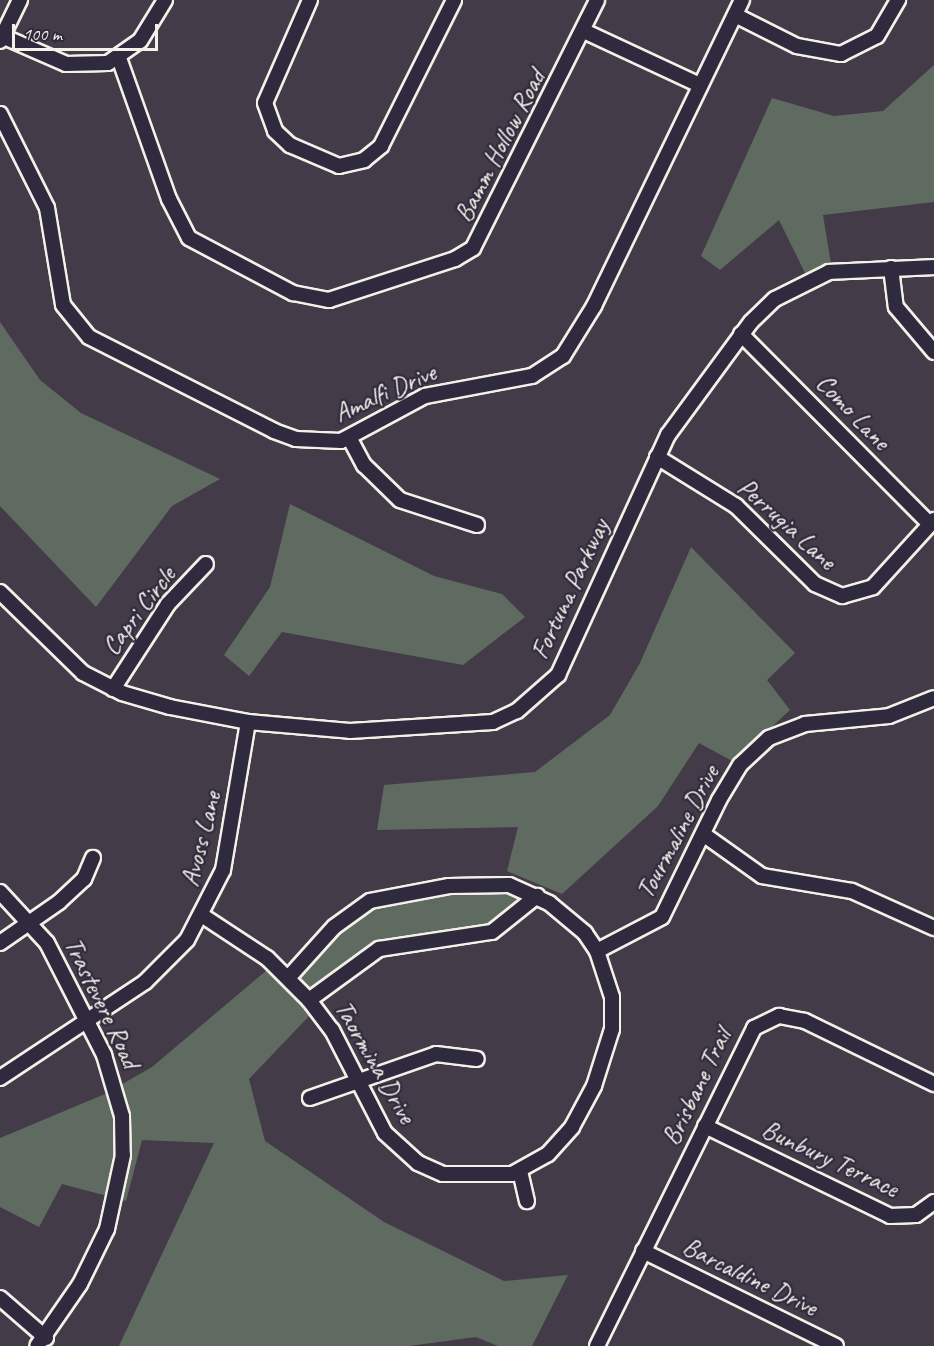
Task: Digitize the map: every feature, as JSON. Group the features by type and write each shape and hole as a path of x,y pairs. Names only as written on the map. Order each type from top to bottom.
{"street":[{"path":"20,0 1,38 66,64 87,66 119,58 140,41 165,0"},
{"path":"310,0 265,103 275,131 290,145 339,166 364,160 381,146 454,0"},
{"name":"Bamm Hollow Road","path":"119,58 169,199 189,238 293,293 329,300 455,259 473,248 584,31 597,0"},
{"name":"Amalfi Drive","path":"0,114 47,208 63,305 89,337 274,431 318,442 350,439 425,396 532,376 563,356 594,306 742,0"},
{"path":"735,15 797,46 841,54 877,36 898,0"},
{"path":"584,31 700,85"},
{"name":"Fortuna Parkway","path":"0,592 63,658 113,689 248,722 399,732 493,722 517,711 542,693 568,659 657,457 691,399 741,334 799,284 838,271 934,267"},
{"path":"891,268 896,307 934,352"},
{"name":"Como Lane","path":"741,334 932,522"},
{"path":"350,439 363,465 400,500 477,525"},
{"name":"Perrugia Lane","path":"657,457 735,506 815,584 842,596 873,587 932,522"},
{"name":"Capri Circle","path":"113,689 168,604 206,564"},
{"name":"Tourmaline Drive","path":"597,951 662,917 740,765 769,738 805,724 889,716 934,698"},
{"name":"Avoss Lane","path":"0,1078 88,1022 159,970 203,916 223,870 248,722"},
{"path":"703,834 762,876 852,891 934,928"},
{"path":"0,943 29,918 59,902 84,879 93,858"},
{"name":"Taormina Drive","path":"203,916 288,978 309,1000 386,1133 418,1162 464,1178 520,1171 553,1150 572,1127 606,1057 612,997 597,951 570,918 537,896 493,884 378,898 351,911 288,978"},
{"name":"Trastevere Road","path":"0,892 29,918 88,1022 118,1091 123,1155 107,1229 41,1342"},
{"name":"Taormina Drive","path":"309,1000 379,949 492,932 537,896"},
{"name":"Brisbane Trail","path":"597,1346 754,1028 779,1016 805,1021 934,1084"},
{"path":"310,1098 436,1054 477,1059"},
{"name":"Bunbury Terrace","path":"705,1126 890,1216 916,1215 934,1202"},
{"path":"520,1171 527,1201"},
{"name":"Barcaldine Drive","path":"643,1251 836,1346"},
{"path":"0,1298 41,1342"}],"green space":[{"path":"934,65 934,202 823,215 831,264 805,273 779,220 720,270 701,256 772,98 834,116 883,111"},
{"path":"0,322 40,380 81,413 220,479 172,506 96,607 0,506"},
{"path":"290,504 434,576 502,594 525,617 463,665 282,632 249,676 224,655 270,587"},
{"path":"691,547 795,653 767,680 790,710 734,762 699,743 658,806 562,894 507,871 518,827 377,830 384,785 535,772 610,715 640,663"},
{"path":"466,888 509,892 523,903 479,930 384,941 316,986 301,1003 312,1013 249,1079 265,1141 384,1222 504,1281 568,1275 532,1346 498,1346 476,1337 409,1346 119,1346 214,1143 142,1140 126,1201 62,1184 39,1227 0,1207 0,1138 105,1094 152,1067 267,970 285,987 359,913"}]}
